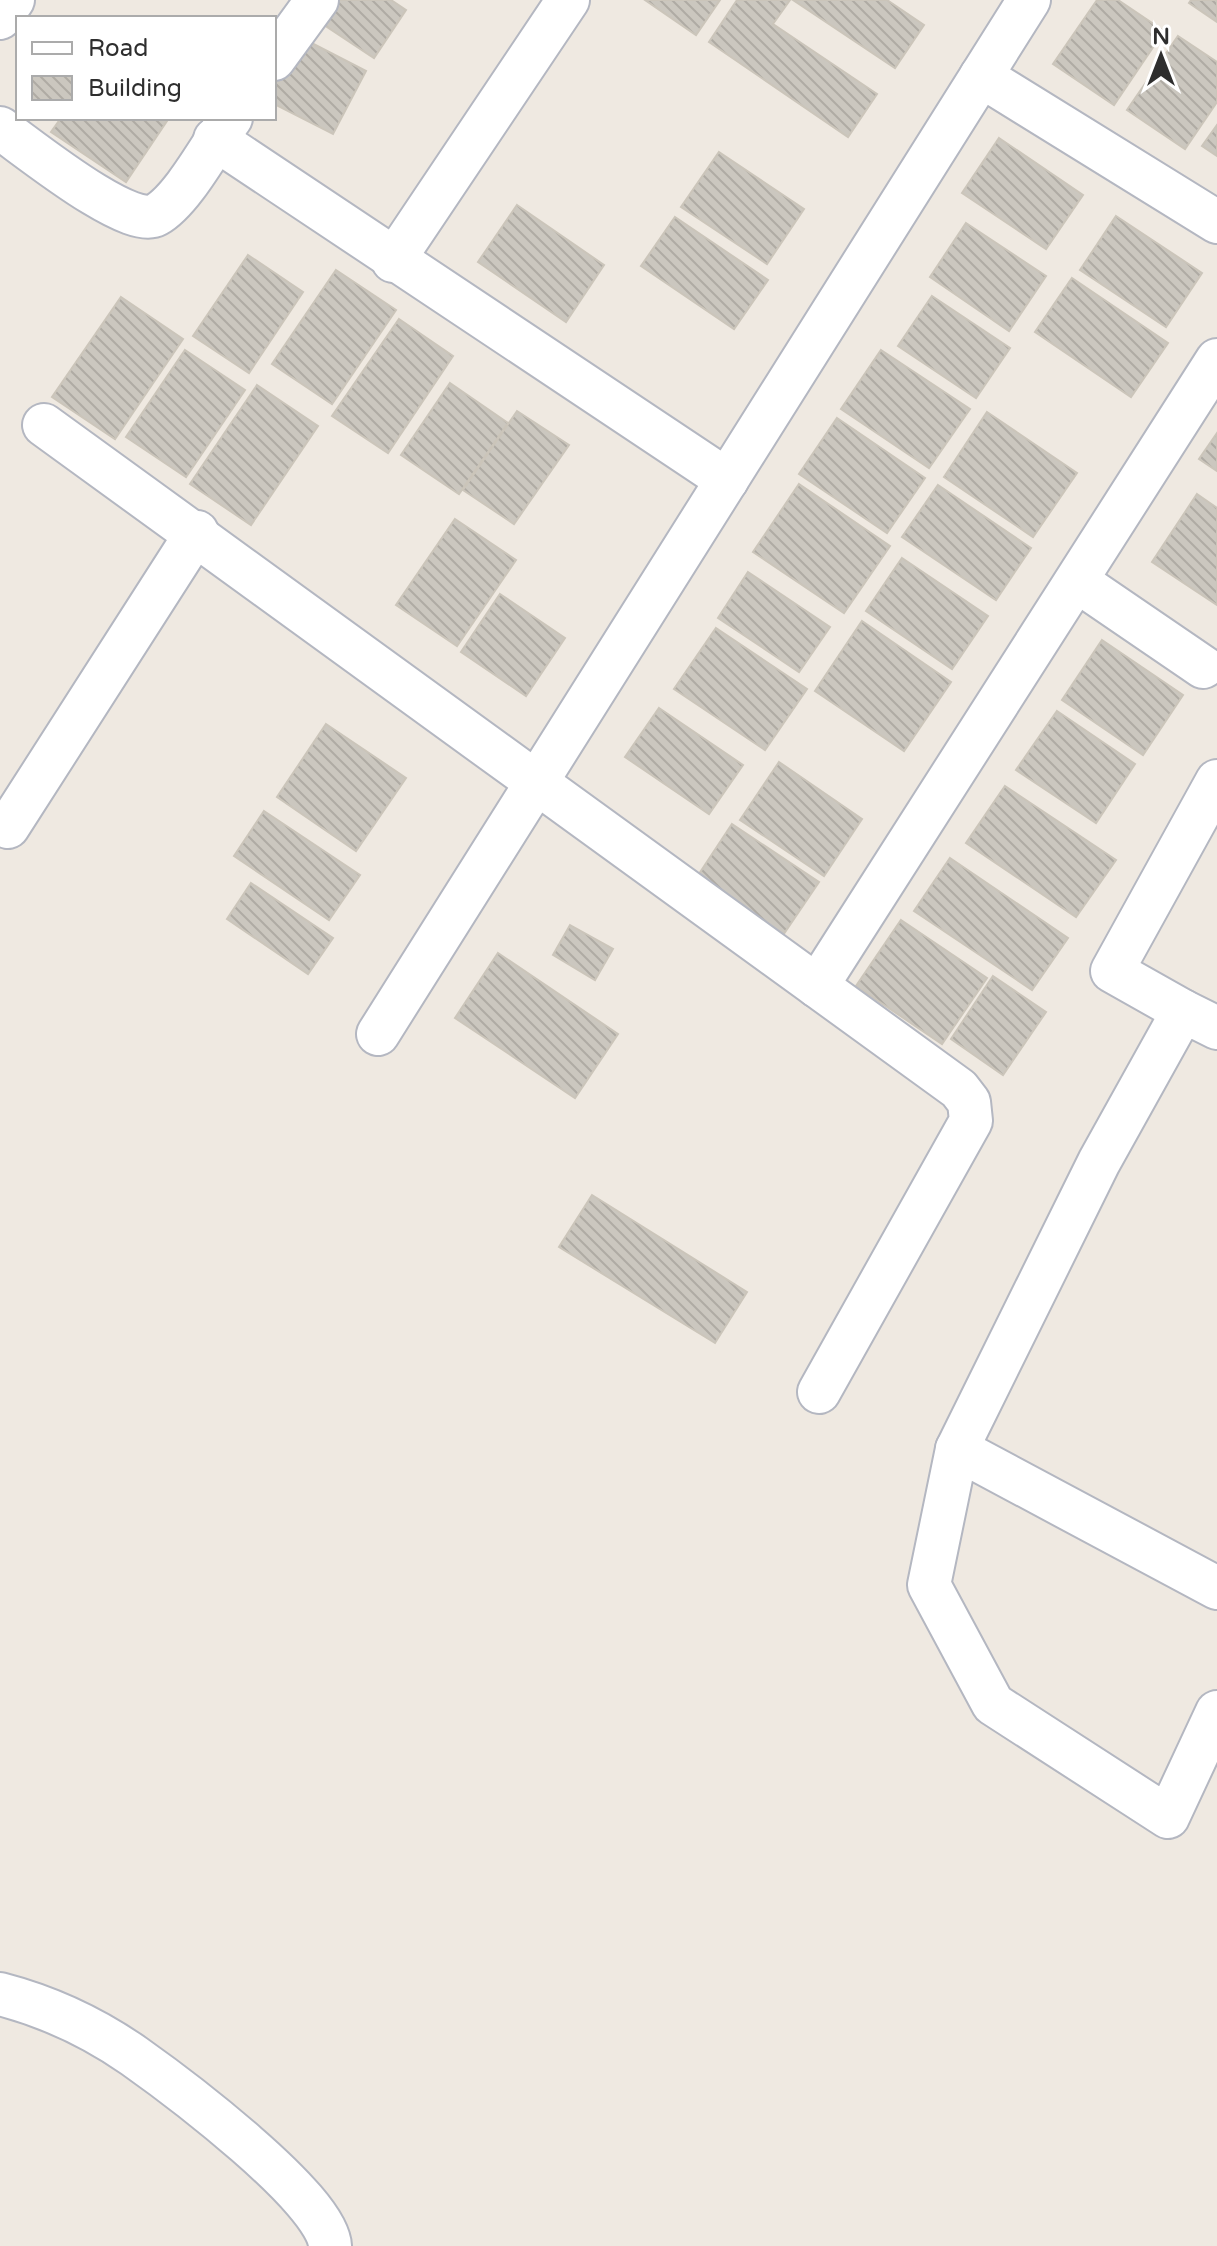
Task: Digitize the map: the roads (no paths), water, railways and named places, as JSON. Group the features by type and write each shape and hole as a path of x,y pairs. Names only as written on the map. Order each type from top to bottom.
{"street":[{"path":"0,18 13,0"},
{"path":"276,56 317,0"},
{"path":"393,261 568,0"},
{"path":"378,1034 1029,0"},
{"path":"981,76 1217,222"},
{"path":"0,128 108,204 135,217 152,217 165,209 223,129 393,261 727,480"},
{"path":"817,986 1217,360"},
{"path":"44,425 197,532 959,1089 969,1102 971,1121 819,1392"},
{"path":"8,827 197,532"},
{"path":"1077,581 1203,667"},
{"path":"1217,781 1112,971 1200,1019 1099,1162 957,1449 929,1585 993,1704 1168,1817 1217,1712"},
{"path":"957,1449 1217,1588"},
{"path":"0,1994 29,2001 77,2023 133,2055 271,2163 310,2205 330,2246"}]}
